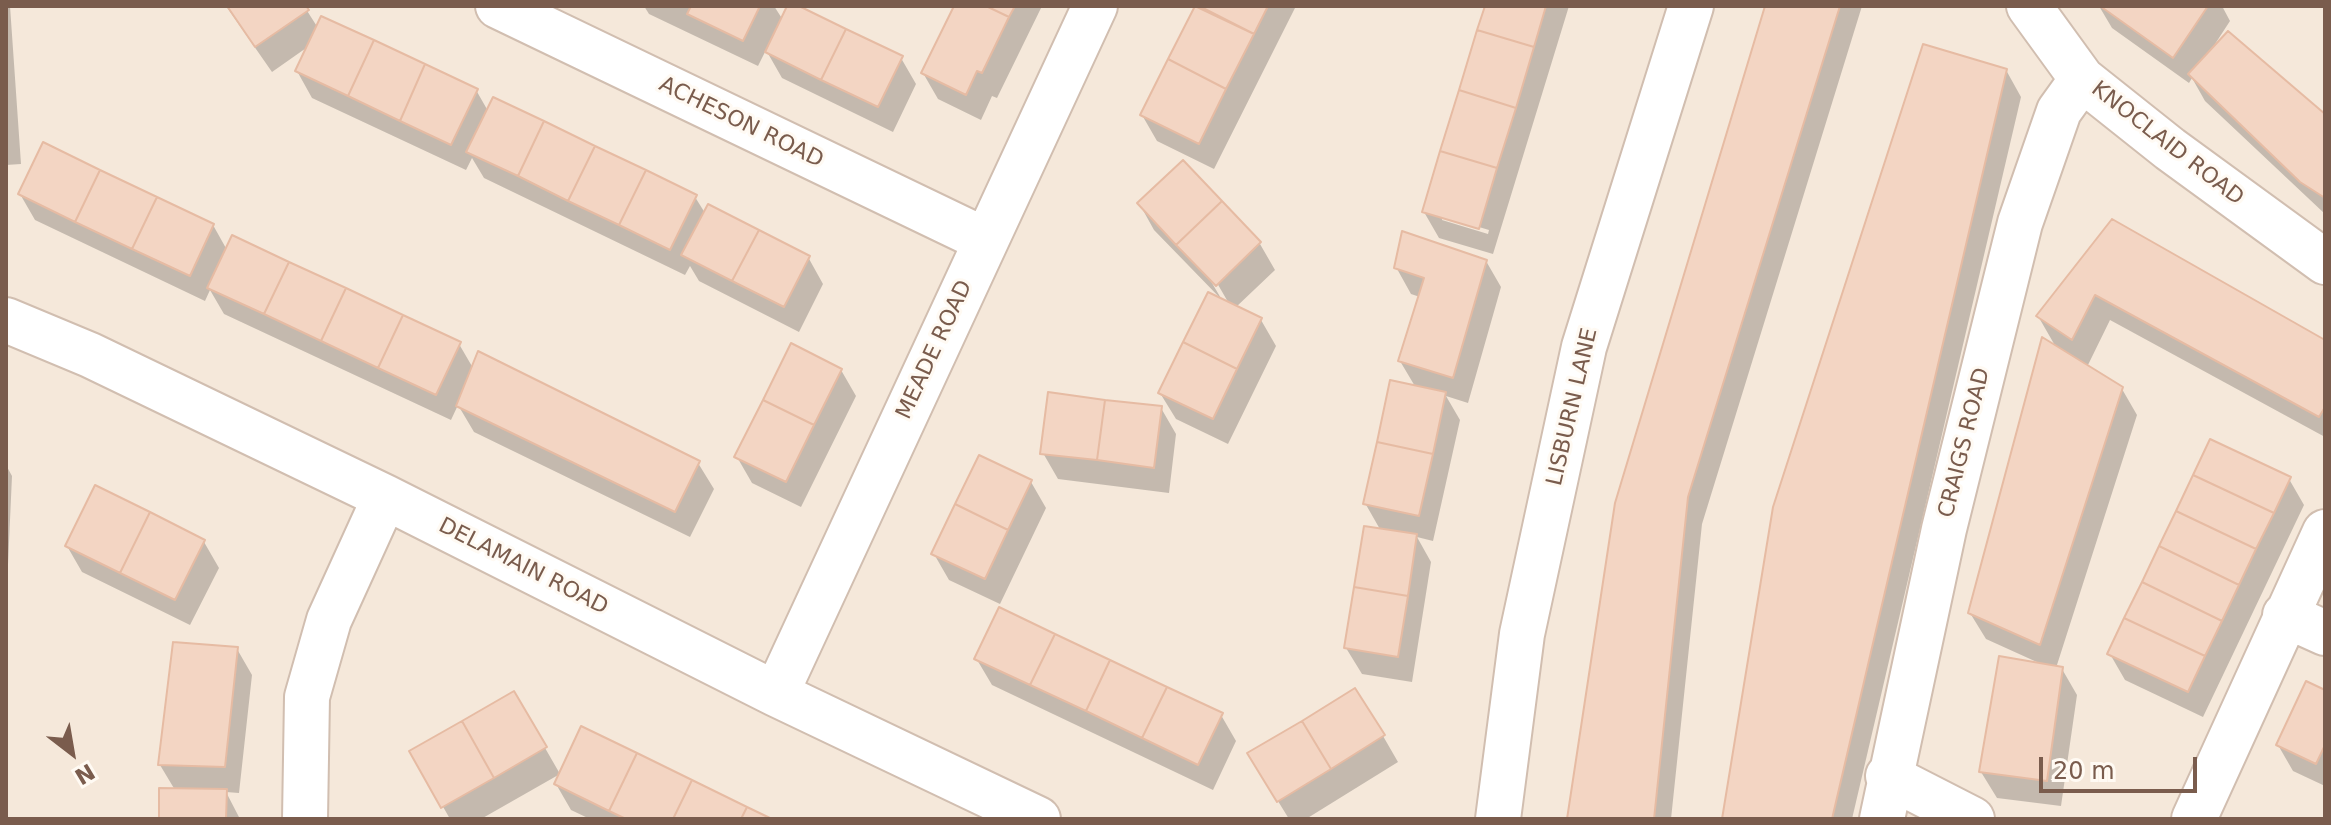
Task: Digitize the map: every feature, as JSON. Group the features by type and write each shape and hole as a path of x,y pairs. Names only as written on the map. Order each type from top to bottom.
{"street":[{"name":"ACHESON ROAD","path":"498,6 985,240"},
{"name":"MEADE ROAD","path":"776,694 1095,6"},
{"name":"LISBURN LANE","path":"1498,819 1522,634 1584,347 1691,6"},
{"name":"KNOCLAID ROAD","path":"2029,6 2082,79 2170,149 2325,262"},
{"name":"CRAIGS ROAD","path":"1882,819 1888,776 1944,529 2020,223 2059,111 2082,79"},
{"name":"DELAMAIN ROAD","path":"6,320 90,355 385,497 776,694 1038,819"},
{"path":"305,819 307,697 329,620 385,497"},
{"path":"2194,819 2325,532"},
{"path":"2285,615 2325,633"},
{"path":"1888,776 1972,819"}],"shaded area":[{"path":"6,6 2325,6 2325,819 6,819"}],"building":[{"path":"227,6 306,6 309,10 255,47"},
{"path":"691,6 760,6 743,41 687,14"},
{"path":"787,6 799,6 846,29 821,80 765,52"},
{"path":"954,6 986,6 1009,17 982,73 977,71 966,95 921,73"},
{"path":"986,6 1015,6 1009,17"},
{"path":"1195,6 1254,34 1226,89 1168,59"},
{"path":"1199,6 1268,6 1254,34"},
{"path":"1485,6 1546,6 1534,47 1477,30"},
{"path":"1765,6 1840,6 1688,497 1654,819 1567,819 1615,503"},
{"path":"2100,6 2208,6 2173,58"},
{"path":"321,16 374,40 348,96 295,71"},
{"path":"846,29 903,56 878,107 821,80"},
{"path":"1477,30 1534,47 1516,108 1459,90"},
{"path":"2228,31 2325,114 2325,198 2300,182 2188,74"},
{"path":"374,40 425,64 400,121 348,96"},
{"path":"1923,44 2007,69 1832,819 1722,819 1773,507"},
{"path":"1168,59 1226,89 1199,144 1140,115"},
{"path":"425,64 478,89 451,145 400,121"},
{"path":"1459,90 1516,108 1497,168 1440,151"},
{"path":"493,97 544,121 518,176 466,152"},
{"path":"544,121 595,146 568,201 518,176"},
{"path":"43,142 100,170 75,222 18,194"},
{"path":"595,146 646,170 619,225 568,201"},
{"path":"1440,151 1497,168 1479,229 1422,212"},
{"path":"1183,160 1222,201 1176,245 1137,203"},
{"path":"100,170 157,197 132,249 75,222"},
{"path":"646,170 697,195 670,250 619,225"},
{"path":"157,197 214,224 190,276 132,249"},
{"path":"1222,201 1261,242 1216,286 1176,245"},
{"path":"708,204 759,230 732,281 681,255"},
{"path":"2112,219 2325,340 2325,407 2319,417 2095,295 2072,340 2036,316"},
{"path":"759,230 810,256 784,307 732,281"},
{"path":"1402,231 1487,260 1453,378 1398,361 1424,278 1394,268"},
{"path":"232,235 289,262 264,314 207,288"},
{"path":"289,262 346,288 321,341 264,314"},
{"path":"346,288 403,315 378,368 321,341"},
{"path":"1208,292 1262,318 1237,369 1183,342"},
{"path":"403,315 461,342 436,395 378,368"},
{"path":"2042,337 2123,387 2040,645 1968,613"},
{"path":"1183,342 1237,369 1213,419 1158,393"},
{"path":"791,343 842,369 814,425 763,400"},
{"path":"478,351 700,461 675,512 456,406"},
{"path":"1390,380 1446,392 1433,454 1377,442"},
{"path":"1048,392 1105,400 1097,460 1040,454"},
{"path":"763,400 814,425 786,482 734,457"},
{"path":"1105,400 1162,406 1154,468 1097,460"},
{"path":"2210,439 2291,477 2274,513 2193,475"},
{"path":"1377,442 1433,454 1419,516 1363,504"},
{"path":"979,455 1032,480 1008,530 955,504"},
{"path":"2193,475 2274,513 2256,549 2176,511"},
{"path":"95,485 150,512 120,573 65,546"},
{"path":"955,504 1008,530 985,579 931,554"},
{"path":"2176,511 2256,549 2239,585 2159,546"},
{"path":"150,512 205,540 175,600 120,573"},
{"path":"1364,526 1417,534 1408,596 1354,587"},
{"path":"2159,546 2239,585 2222,621 2142,582"},
{"path":"2142,582 2222,621 2205,656 2124,618"},
{"path":"1354,587 1408,596 1398,657 1344,648"},
{"path":"999,607 1055,634 1030,685 974,659"},
{"path":"2124,618 2205,656 2188,692 2107,654"},
{"path":"1055,634 1110,660 1086,711 1030,685"},
{"path":"173,642 238,647 225,767 158,765"},
{"path":"1999,656 2063,667 2047,781 1979,772"},
{"path":"1110,660 1167,687 1142,738 1086,711"},
{"path":"2306,681 2325,690 2325,745 2316,764 2276,745"},
{"path":"1167,687 1223,713 1198,765 1142,738"},
{"path":"1355,688 1385,735 1331,769 1302,721"},
{"path":"514,691 547,747 494,778 462,721"},
{"path":"462,721 494,778 441,808 409,751"},
{"path":"1302,721 1331,769 1277,802 1247,753"},
{"path":"581,726 637,753 609,811 554,784"},
{"path":"637,753 692,780 673,819 626,819 609,811"},
{"path":"692,780 747,807 741,819 673,819"},
{"path":"159,788 227,789 226,819 159,819"},
{"path":"747,807 772,819 741,819"}]}
